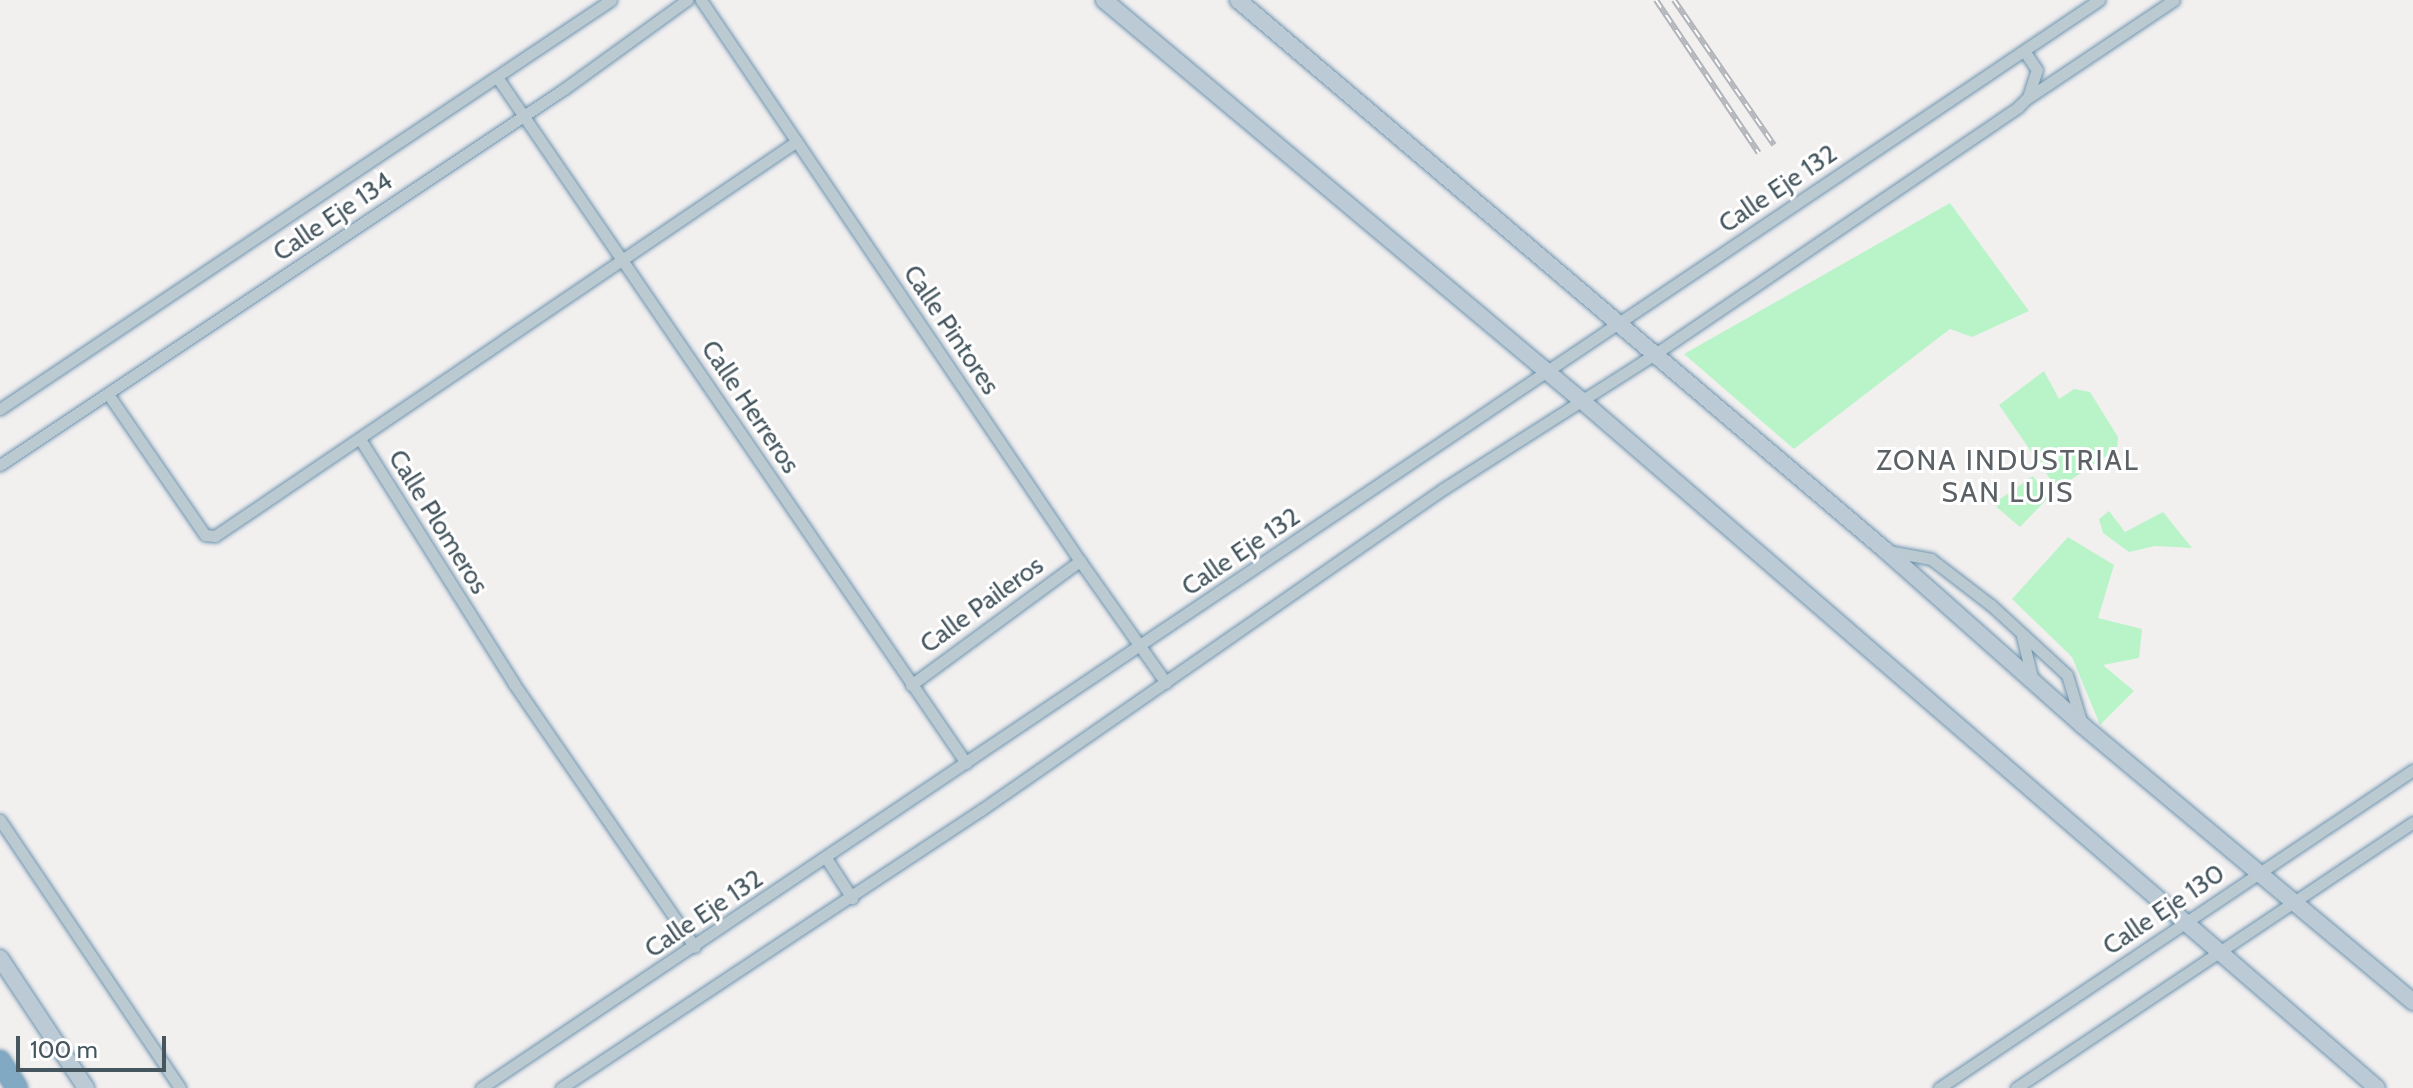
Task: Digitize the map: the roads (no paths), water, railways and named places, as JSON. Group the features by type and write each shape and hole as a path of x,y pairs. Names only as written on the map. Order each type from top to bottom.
{"highway":[{"path":"0,1061 17,1088"}],"street":[{"name":"Calle Eje 134","path":"0,409 611,0"},
{"name":"Calle Eje 134","path":"0,465 524,115 687,0"},
{"name":"Calle Pintores","path":"701,0 1080,561 1166,683"},
{"path":"1104,0 1581,400 2377,1088"},
{"path":"1238,0 1885,550 2082,725 2413,1002"},
{"name":"Calle Eje 132","path":"481,1088 695,947 2099,0"},
{"path":"561,1088 852,898 1443,489 1655,354 2174,0"},
{"path":"2024,51 2037,70 2028,97"},
{"name":"Calle Herreros","path":"497,77 966,763"},
{"name":"Calle Plomeros","path":"695,947 514,684 360,439 797,141"},
{"path":"108,394 208,537 215,536 360,439"},
{"path":"1885,550 1931,559 1991,605 2067,675 2082,725"},
{"name":"Calle Paileros","path":"911,685 1080,561"},
{"path":"2021,634 2033,682"},
{"name":"Calle Eje 130","path":"1939,1088 2413,770"},
{"path":"0,820 180,1088"},
{"path":"2016,1088 2413,822"},
{"path":"826,858 852,898"},
{"path":"0,958 86,1088"}],"railway":[{"path":"1656,0 1759,153"},
{"path":"1674,0 1774,145"}],"district":[{"name":"ZONA INDUSTRIAL SAN LUIS","path":"2008,476"}]}
